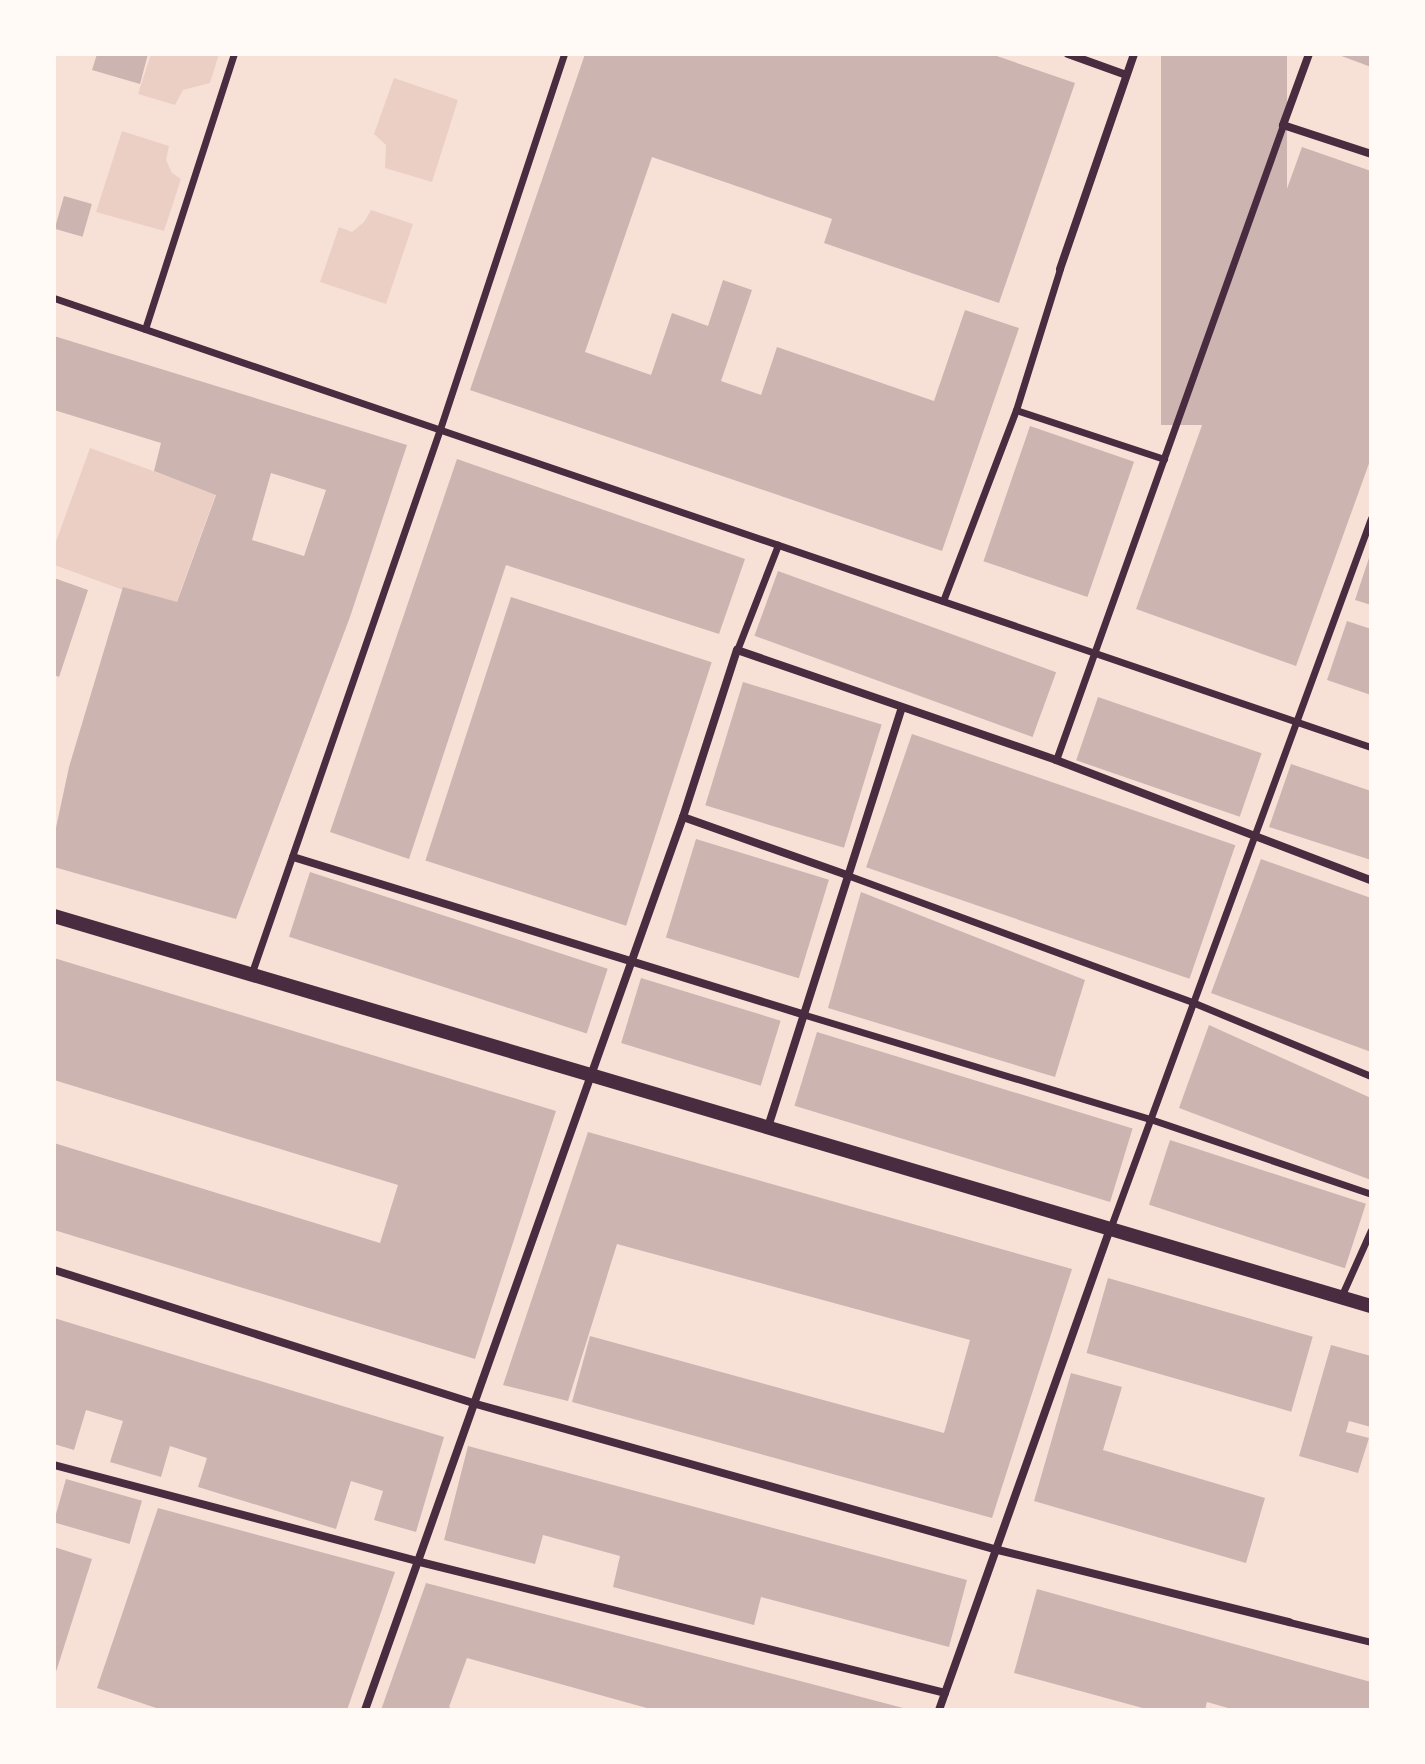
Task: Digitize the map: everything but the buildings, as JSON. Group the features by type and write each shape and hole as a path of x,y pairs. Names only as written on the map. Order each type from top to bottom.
{"street":[{"path":"145,329 234,54"},
{"path":"251,975 440,429 564,54"},
{"path":"1068,54 1126,75"},
{"path":"943,601 1016,410 1060,269 1134,54"},
{"path":"1056,760 1309,54"},
{"path":"1283,125 1371,154"},
{"path":"54,298 1371,747"},
{"path":"1016,410 1164,459"},
{"path":"939,1710 1252,835 1371,518"},
{"path":"365,1710 683,817 737,650 778,545"},
{"path":"737,650 1056,760 1371,880"},
{"path":"768,1127 901,709"},
{"path":"683,817 1192,1002 1371,1076"},
{"path":"293,857 1150,1119 1371,1194"},
{"path":"54,916 1371,1306"},
{"path":"1341,1297 1371,1230"},
{"path":"54,1270 476,1404 998,1550 1371,1642"},
{"path":"54,1465 420,1562 945,1693"}],"shaded area":[{"path":"151,54 219,54 210,83 183,90 175,105 138,94"},
{"path":"394,78 458,100 432,182 385,168 386,145 374,134"},
{"path":"122,131 169,146 166,160 172,173 181,179 164,231 96,212"},
{"path":"371,210 413,224 386,304 320,282 339,227 352,232 364,222"},
{"path":"90,448 216,494 174,608 54,565 54,547"}]}
